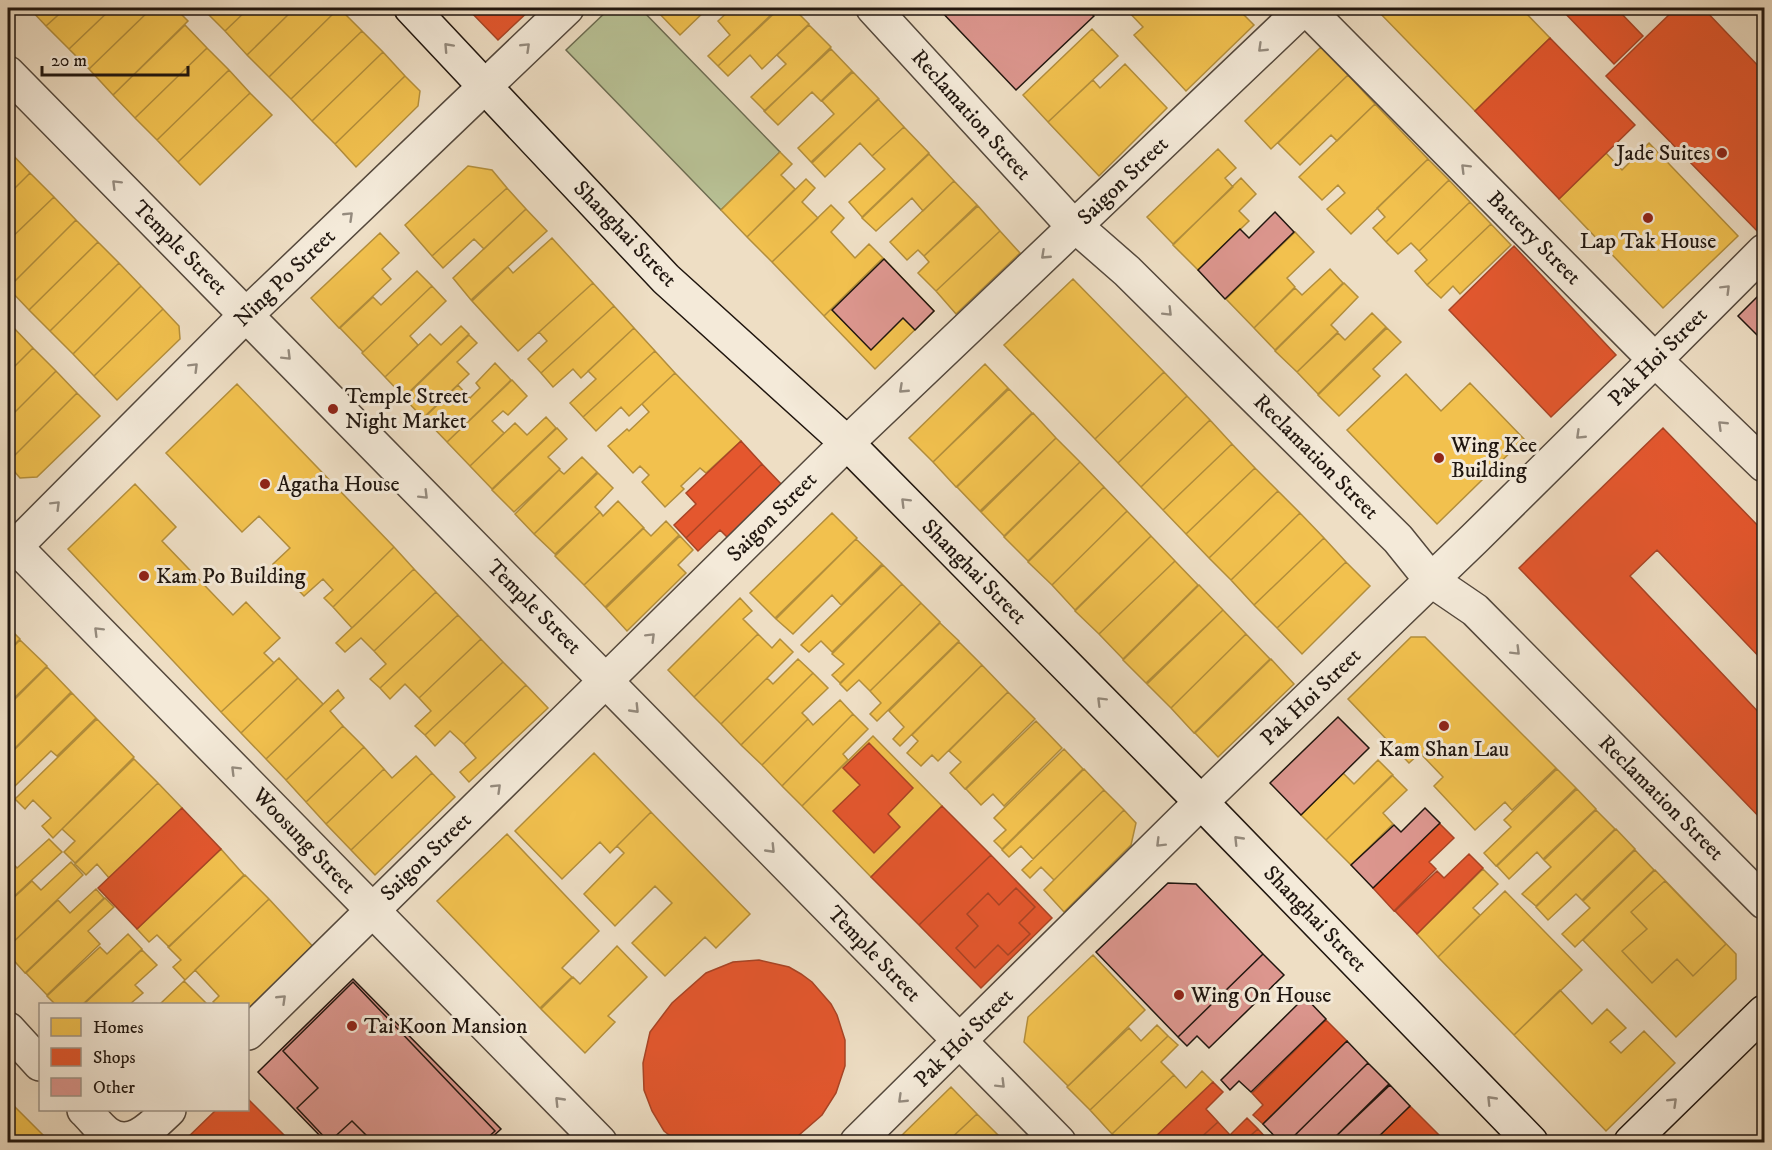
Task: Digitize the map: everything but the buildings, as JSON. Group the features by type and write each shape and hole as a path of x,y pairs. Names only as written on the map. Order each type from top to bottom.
{"street":[{"name":"Shanghai Street","path":"411,8 666,279 847,443 1202,802 1531,1143"},
{"name":"Ning Po Street","path":"10,546 246,315 567,8"},
{"name":"Reclamation Street","path":"873,8 1075,227 1127,270 1398,538 1431,580 1474,610 1764,902"},
{"name":"Saigon Street","path":"249,1032 847,443 1305,8"},
{"name":"Battery Street","path":"1305,8 1655,360 1764,465"},
{"name":"Temple Street","path":"8,74 1059,1143"},
{"name":"Pak Hoi Street","path":"857,1143 1764,251"},
{"name":"Woosung Street","path":"10,546 600,1143"},
{"path":"1631,1143 1764,1012"},
{"path":"8,1029 39,1063"},
{"path":"85,1111 109,1135 125,1140 139,1137 168,1111"}],"green space":[{"path":"610,8 640,8 780,152 721,210 566,50"}],"place":[{"name":"Jade Suites","path":"1722,153"},
{"name":"Lap Tak House","path":"1648,218"},
{"name":"Temple Street Night Market","path":"333,409"},
{"name":"Wing Kee Building","path":"1439,458"},
{"name":"Agatha House","path":"265,484"},
{"name":"Kam Po Building","path":"144,576"},
{"name":"Kam Shan Lau","path":"1444,726"},
{"name":"Wing On House","path":"1179,995"},
{"name":"Tai Koon Mansion","path":"352,1026"}]}
